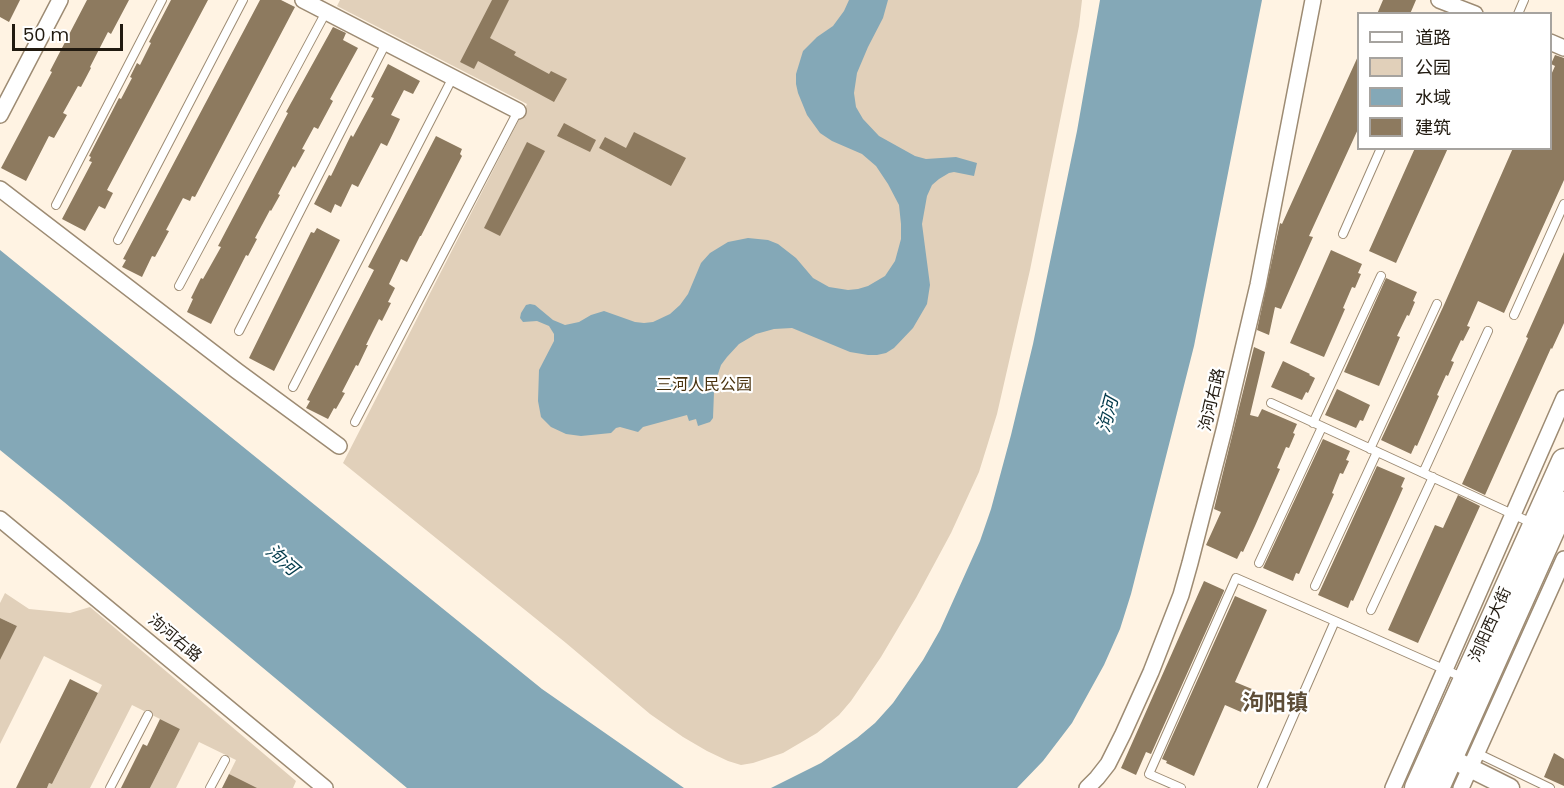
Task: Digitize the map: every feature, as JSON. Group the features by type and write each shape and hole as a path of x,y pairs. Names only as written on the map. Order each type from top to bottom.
{"highway":[{"name":"泃阳西大街","path":"1437,788 1466,760 1555,521 1564,461"},
{"name":"泃阳西大街","path":"1417,788 1456,674 1555,521"}],"street":[{"path":"0,115 60,0"},
{"path":"303,0 518,111"},
{"name":"泃河右路","path":"1088,788 1108,764 1123,734 1151,672 1181,595 1222,441 1258,285 1313,0"},
{"path":"1446,3 1470,12"},
{"path":"0,189 339,446"},
{"path":"1393,788 1456,674 1513,514 1564,398"},
{"name":"泃河右路","path":"0,519 325,788"},
{"path":"1461,788 1466,760 1564,559"},
{"path":"1466,760 1510,788"}],"lane":[{"path":"56,205 162,0"},
{"path":"118,240 243,0"},
{"path":"179,286 326,12"},
{"path":"239,332 387,43"},
{"path":"293,387 453,77"},
{"path":"355,422 518,111"},
{"path":"1343,234 1380,150"},
{"path":"1514,315 1564,204"},
{"path":"1313,423 1381,276"},
{"path":"1315,586 1437,304"},
{"path":"1423,473 1488,331"},
{"path":"1271,403 1513,514 1555,521"},
{"path":"1259,562 1322,426"},
{"path":"1371,610 1432,477"},
{"path":"1181,788 1149,774 1236,578 1456,674"},
{"path":"1262,788 1335,621"},
{"path":"110,788 148,715"},
{"path":"210,788 225,760"},
{"path":"1466,760 1550,788"}],"green space":[{"name":"三河人民公园","path":"340,0 1082,0 1079,26 1030,270 997,414 979,472 951,533 881,657 851,701 839,715 817,733 783,753 741,765 707,751 650,714 343,463 527,104 337,6"},
{"path":"5,593 29,609 70,613 90,607 296,781 293,788 246,788 229,774 236,760 199,742 176,788 150,788 180,729 132,705 90,788 47,788 49,783 52,784 102,685 44,656 0,744 0,660 17,626 0,618 0,603"}],"water":[{"path":"849,0 888,0 883,18 857,73 854,93 856,107 863,119 879,136 915,156 926,159 956,157 977,163 974,176 949,173 932,185 927,196 922,224 930,285 927,304 913,328 894,348 877,355 850,352 792,328 774,329 756,334 739,344 721,365 714,392 713,418 710,422 698,426 696,419 689,421 687,415 643,427 638,432 620,427 611,433 581,436 566,434 551,427 541,417 538,401 539,370 554,341 554,334 549,326 537,321 523,322 520,318 526,305 535,305 553,320 565,325 579,322 604,311 635,322 653,322 670,314 680,305 688,294 701,263 710,253 728,242 748,238 768,240 778,244 796,258 813,278 829,287 858,289 885,276 895,261 901,239 899,205 876,166 862,154 820,133 807,115 796,84 796,74 803,51 833,26"},
{"name":"泃河","path":"1100,0 1262,0 1194,346 1120,629 1104,665 1072,723 1043,761 1017,788 771,788 821,763 857,738 893,703 923,660 940,630 980,541 1011,435 1033,344 1077,131"},
{"name":"泃河","path":"0,250 542,689 684,788 407,788 0,450"}],"building":[{"path":"0,0 20,0 9,22 0,17"},
{"path":"87,0 129,0 111,34 108,32 81,87 78,86 63,113 67,115 54,138 49,136 26,181 1,168"},
{"path":"171,0 208,0 107,190 113,193 105,209 99,206 85,231 62,219 92,162 89,161 91,157 89,156 132,78 130,77 137,63 140,65"},
{"path":"260,0 281,0 295,7 195,197 192,196 190,201 183,198 166,230 169,231 155,257 152,256 142,277 122,267 126,260 123,259"},
{"path":"492,0 509,0 490,38 516,52 514,55 549,74 551,71 567,79 554,102 478,61 474,69 460,62"},
{"path":"1383,0 1416,0 1411,12 1378,12"},
{"path":"333,27 346,33 343,40 358,48 330,99 333,101 318,129 314,127 302,149 305,150 295,168 293,166 278,194 280,195 211,324 187,312 193,299 191,298 221,247 218,246 288,113 286,112"},
{"path":"1555,55 1564,58 1564,180 1504,313 1478,301 1467,326 1470,327 1451,361 1454,362 1448,376 1446,375 1417,446 1415,445 1411,454 1381,440 1512,150 1552,150 1552,73 1555,66 1552,62"},
{"path":"1357,58 1357,131 1309,236 1313,237 1281,309 1275,307 1269,335 1257,330 1280,223 1282,224"},
{"path":"388,64 420,81 413,94 404,90 391,115 400,119 387,146 381,143 358,187 352,184 341,207 335,204 331,213 314,204 374,98 371,97"},
{"path":"564,123 596,140 590,152 557,136"},
{"path":"634,132 686,158 671,186 599,148 605,137 626,148"},
{"path":"436,136 462,149 460,154 462,156 407,262 401,259 389,284 395,288 388,302 391,303 382,321 379,319 358,366 356,365 342,392 345,393 328,419 306,408 310,401 307,400 374,270 368,267"},
{"path":"527,142 545,151 500,236 484,228"},
{"path":"1414,150 1447,150 1396,263 1369,251"},
{"path":"317,228 340,240 274,371 249,358 311,232 314,233"},
{"path":"1331,250 1362,264 1358,273 1361,274 1355,288 1352,287 1324,357 1290,343"},
{"path":"1564,252 1564,323 1485,495 1462,484"},
{"path":"1386,278 1417,292 1409,316 1407,315 1397,336 1400,337 1379,386 1344,372"},
{"path":"1254,347 1265,352 1250,415 1258,417 1262,409 1297,424 1293,433 1295,434 1289,448 1286,447 1277,468 1280,469 1255,526 1243,552 1241,551 1237,559 1206,545 1221,512 1214,509"},
{"path":"1283,361 1315,378 1302,400 1271,387"},
{"path":"1337,389 1370,405 1363,421 1360,420 1356,428 1325,415"},
{"path":"1323,439 1350,451 1346,460 1349,461 1343,474 1340,473 1332,493 1334,494 1299,574 1296,573 1293,581 1263,568"},
{"path":"1377,466 1405,478 1401,487 1403,488 1348,608 1318,595"},
{"path":"1458,495 1480,506 1418,643 1388,630 1435,525 1443,528"},
{"path":"1204,581 1224,591 1151,754 1146,752 1136,775 1121,768"},
{"path":"1235,596 1267,610 1235,682 1252,689 1241,712 1225,705 1194,776 1162,759"},
{"path":"0,618 17,626 0,660"},
{"path":"70,679 98,693 52,784 49,783 47,788 16,788"},
{"path":"160,719 180,729 150,788 121,788 143,744 147,746"},
{"path":"1554,753 1564,759 1564,786 1544,777"},
{"path":"229,774 257,788 222,788"}],"district":[{"name":"泃阳镇","path":"1275,704"}]}
